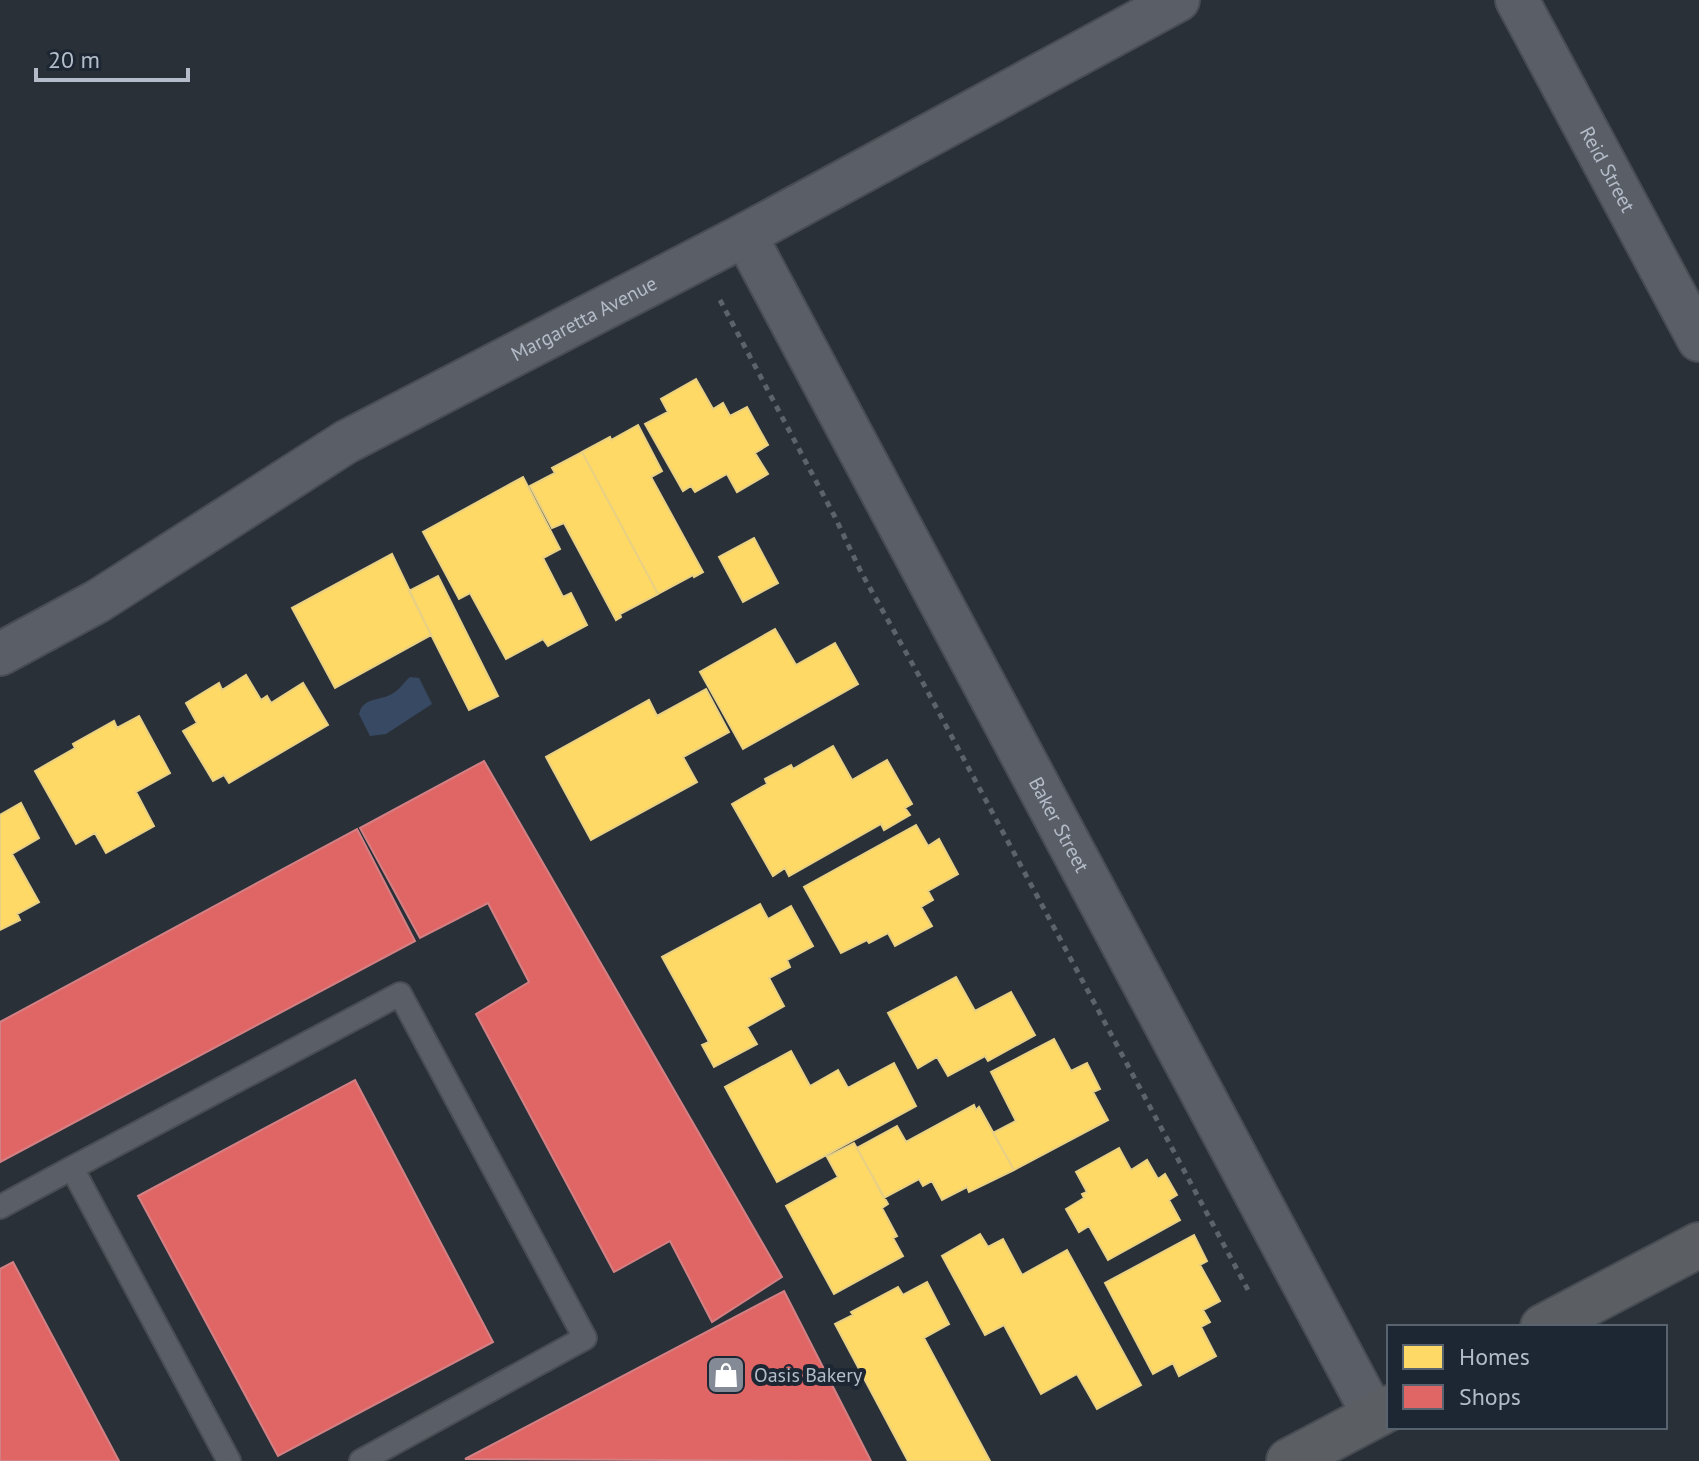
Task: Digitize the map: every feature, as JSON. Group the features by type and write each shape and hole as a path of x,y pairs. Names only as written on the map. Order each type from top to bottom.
{"highway":[{"path":"1547,1325 1699,1245"},
{"path":"1289,1461 1382,1412"}],"street":[{"name":"Margaretta Avenue","path":"0,654 98,601 346,442 745,235 1178,0"},
{"name":"Reid Street","path":"1517,0 1699,340"},
{"name":"Baker Street","path":"745,235 1382,1412"}],"lane":[{"path":"0,1207 400,994 585,1338 361,1461"},
{"path":"72,1168 229,1461"}],"path":[{"path":"719,300 835,517 861,572 1252,1296"}],"water":[{"path":"410,677 419,678 432,704 386,734 370,736 359,714 361,709 367,703 393,693"}],"building: Homes":[{"path":"696,379 713,409 723,403 730,416 747,407 768,445 755,453 768,474 737,492 727,474 695,492 691,486 683,491 645,424 668,412 661,399"},
{"path":"638,425 662,471 651,477 703,572 658,594 582,452"},
{"path":"582,452 658,594 620,614 621,617 616,620 564,523 552,528 530,486 555,473 552,468"},
{"path":"523,477 560,549 543,558 563,597 571,593 587,625 548,646 543,639 506,659 470,593 459,599 423,532"},
{"path":"754,538 778,583 743,602 719,557"},
{"path":"392,554 431,635 335,688 292,608"},
{"path":"438,576 498,696 469,710 409,591"},
{"path":"775,629 796,665 835,643 858,684 743,749 700,672"},
{"path":"246,675 261,700 267,696 271,703 303,683 328,725 229,783 224,775 213,781 183,731 197,723 186,703 219,683 222,690"},
{"path":"706,689 729,732 683,757 697,782 591,840 546,757 649,700 657,716"},
{"path":"139,716 170,773 136,792 154,826 106,853 95,833 76,844 35,771 75,748 73,744 114,721 117,728"},
{"path":"833,746 852,780 887,760 912,804 905,808 910,815 884,830 881,824 789,876 785,868 773,876 732,804 767,784 765,779 791,765 793,769"},
{"path":"21,803 39,838 12,854 39,902 17,914 20,920 0,930 0,815"},
{"path":"916,825 928,846 939,839 958,874 928,891 933,900 921,907 932,926 895,946 888,933 841,953 804,887"},
{"path":"760,904 768,919 791,906 813,946 787,960 790,967 769,978 784,1006 747,1027 757,1044 714,1067 702,1045 709,1042 662,957"},
{"path":"956,977 975,1011 1011,992 1035,1035 988,1061 985,1056 948,1076 937,1057 918,1068 888,1013"},
{"path":"1054,1039 1071,1071 1087,1063 1100,1089 1093,1092 1108,1120 1014,1170 993,1133 1016,1121 991,1072"},
{"path":"791,1051 810,1086 838,1070 848,1088 894,1063 916,1106 777,1182 725,1087"},
{"path":"974,1105 976,1110 979,1107 1014,1170 969,1192 967,1187 942,1200 932,1181 923,1186 919,1179 884,1198 857,1148 897,1126 906,1142"},
{"path":"854,1143 888,1204 882,1208 897,1236 893,1238 903,1256 834,1294 786,1206 838,1177 827,1157"},
{"path":"1119,1148 1131,1170 1147,1160 1158,1179 1165,1174 1177,1195 1169,1200 1180,1220 1108,1260 1089,1226 1079,1232 1066,1209 1084,1198 1082,1194 1087,1192 1076,1172"},
{"path":"980,1234 988,1247 1003,1239 1022,1275 1067,1250 1141,1385 1097,1409 1077,1374 1041,1394 1004,1325 985,1335 942,1256"},
{"path":"1194,1235 1207,1261 1200,1265 1220,1301 1203,1310 1210,1322 1201,1327 1216,1356 1179,1376 1173,1363 1153,1374 1105,1283"},
{"path":"927,1282 949,1324 924,1338 990,1461 908,1461 835,1324 898,1287 903,1295"}],"building: Shops":[{"path":"484,761 782,1277 712,1322 670,1241 614,1272 476,1014 529,982 488,903 420,938 360,828"},
{"path":"357,829 415,941 0,1162 0,1022"},
{"path":"355,1080 493,1342 278,1456 138,1196"},
{"path":"13,1262 119,1461 0,1461 0,1269"},
{"name":"Oasis Bakery","path":"784,1291 871,1461 465,1459"}],"place":[{"name":"Oasis Bakery","path":"726,1375"}]}
